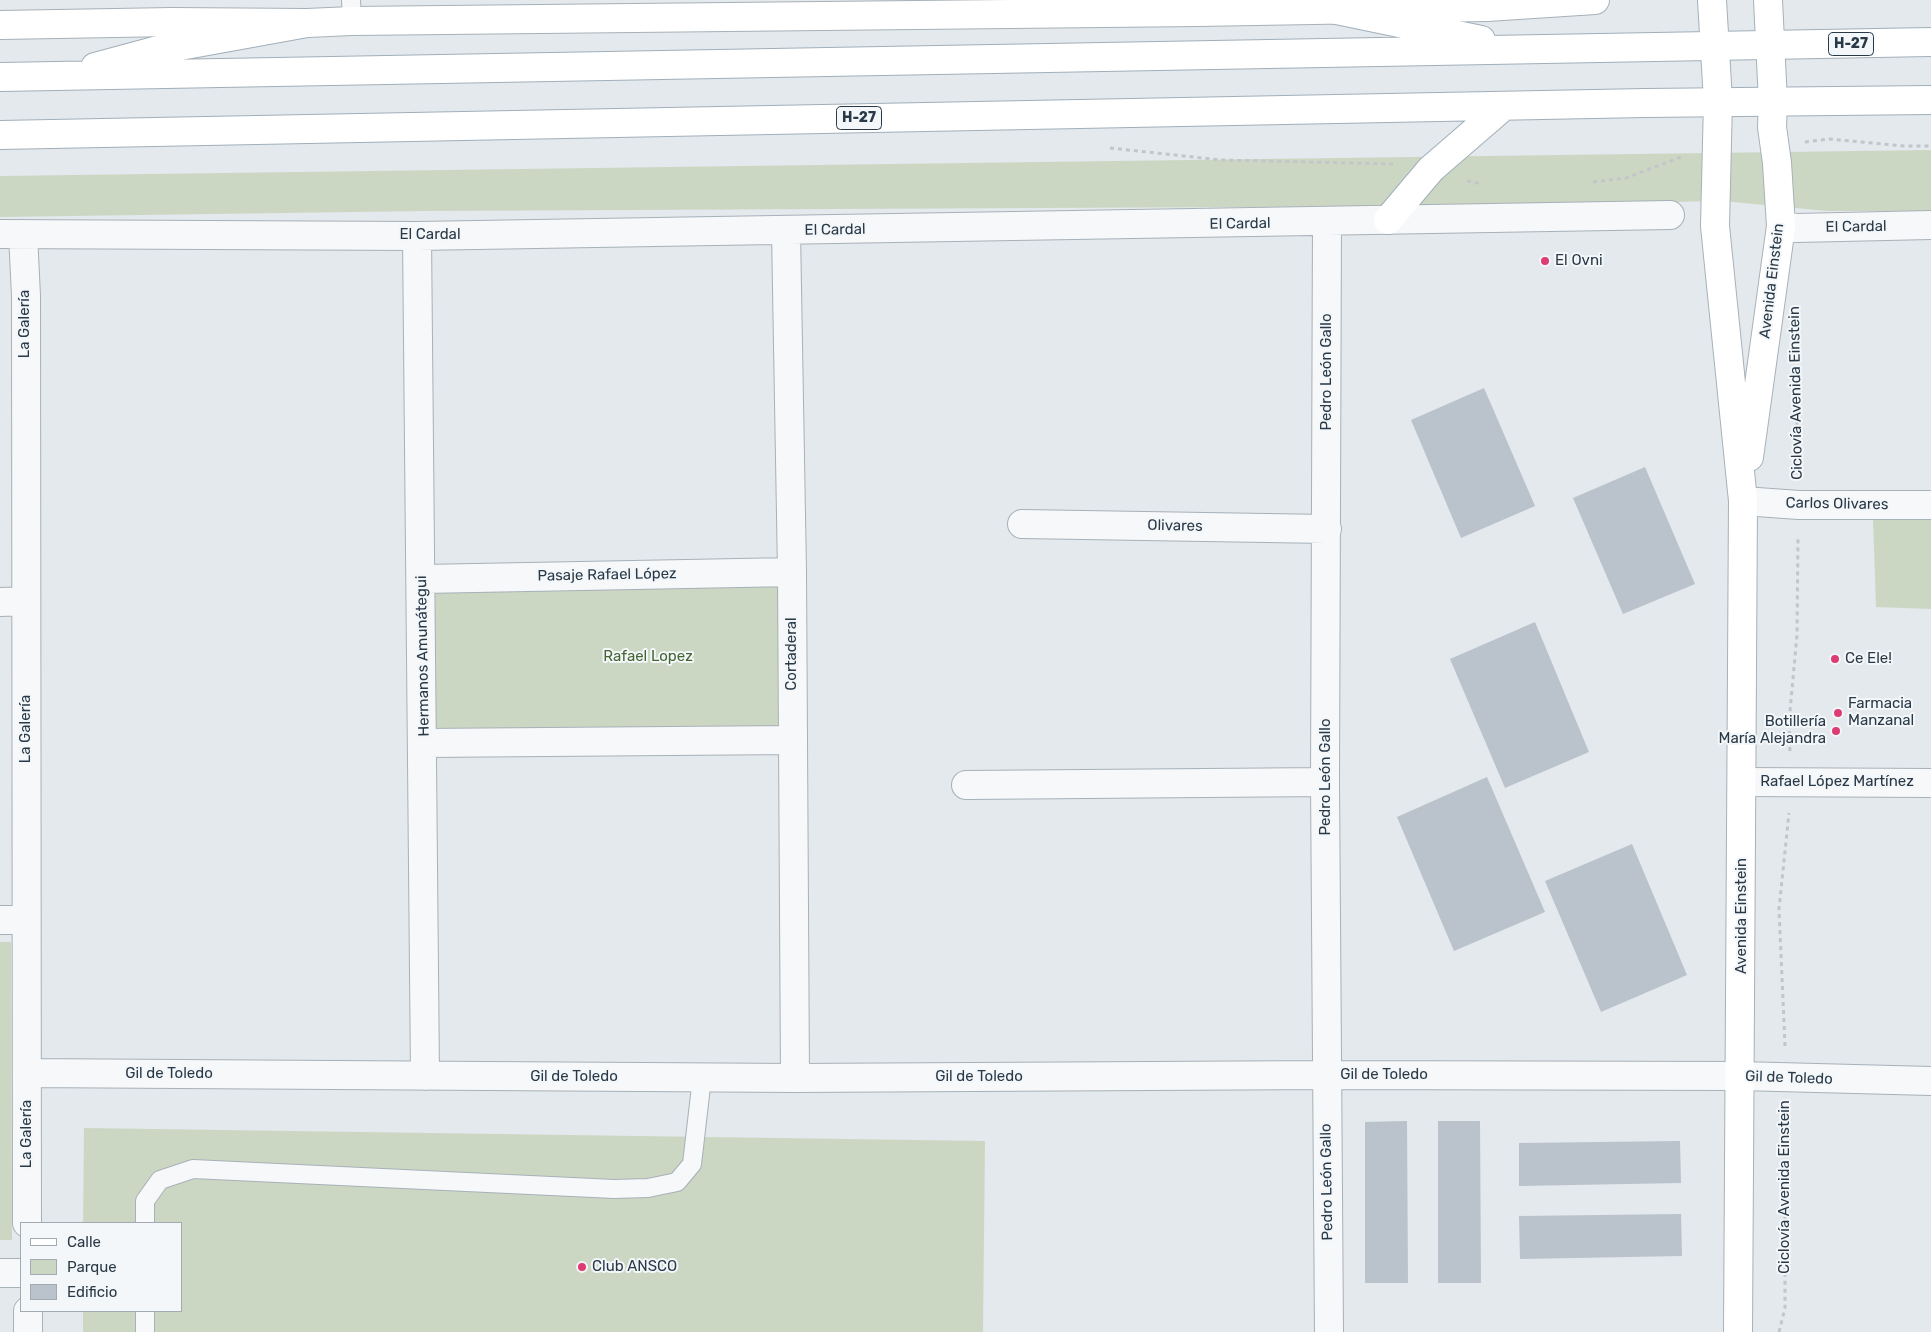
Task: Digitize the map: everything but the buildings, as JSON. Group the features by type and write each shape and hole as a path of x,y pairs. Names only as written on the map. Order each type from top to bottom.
{"main road":[{"path":"0,69 51,77 158,50 307,23 351,10 1195,6 1332,9 1487,6 1595,0"},
{"name":"Avenida Einstein","path":"1712,0 1718,101 1715,226 1743,501 1743,782 1738,1332"},
{"name":"Avenida Einstein","path":"1743,501 1780,226 1768,0"},
{"path":"1332,9 1529,50"},
{"path":"0,24 307,23"},
{"name":"H-27","path":"0,77 1931,42"},
{"name":"H-27","path":"0,134 1718,101 1773,114 1931,100"},
{"path":"1388,220 1431,169 1504,106"}],"street":[{"name":"El Cardal","path":"12,234 417,236 1670,215"},
{"name":"Pedro León Gallo","path":"1328,222 1325,782 1329,1332"},
{"name":"El Cardal","path":"1780,226 1796,228 1931,225"},
{"name":"Cortaderal","path":"786,231 792,572 795,1078"},
{"name":"La Galería","path":"12,234 26,296 13,602 13,920 27,1073 28,1222"},
{"name":"Hermanos Amunátegui","path":"417,236 424,743 425,1076"},
{"name":"Carlos Olivares","path":"1743,501 1798,504 1931,505"},
{"name":"Olivares","path":"1022,524 1327,529"},
{"name":"Pasaje Rafael López","path":"422,579 792,572"},
{"path":"424,743 793,740"},
{"path":"966,785 1325,782"},
{"name":"Rafael López Martínez","path":"1743,782 1931,783"},
{"name":"Gil de Toledo","path":"27,1073 702,1078 1326,1075 1740,1076 1785,1079 1931,1081"},
{"path":"0,1273 20,1273"},
{"path":"28,1312 28,1332"}],"lane":[{"path":"145,1222 144,1201 160,1180 193,1169 614,1189 648,1188 677,1182 692,1164 702,1078"},
{"path":"145,1312 145,1332"}],"path":[{"path":"1773,114 1792,143 1829,139 1904,146 1931,146"},
{"path":"1588,183 1626,178 1684,156 1716,140"},
{"path":"1105,147 1221,160 1396,164 1431,169 1490,186"},
{"name":"Ciclovía Avenida Einstein","path":"1779,1332 1785,1308 1785,1028 1780,910 1791,782 1789,722 1797,636 1796,360"}],"green space":[{"path":"1931,150 1931,211 1827,211 1722,201 1447,206 425,211 0,217 0,176"},
{"path":"1931,519 1931,609 1876,607 1873,520"},
{"name":"Rafael Lopez","path":"783,580 784,731 433,733 431,587"},
{"path":"0,942 11,942 12,1240 0,1240"},
{"name":"Club ANSCO","path":"84,1128 985,1141 983,1332 83,1332 83,1312 182,1312 182,1222 83,1222"}],"place":[{"name":"El Ovni","path":"1545,261"},
{"name":"Ce Ele!","path":"1835,659"},
{"name":"Farmacia Manzanal","path":"1838,713"},
{"name":"Botillería María Alejandra","path":"1836,731"},
{"name":"Club ANSCO","path":"582,1267"}]}
